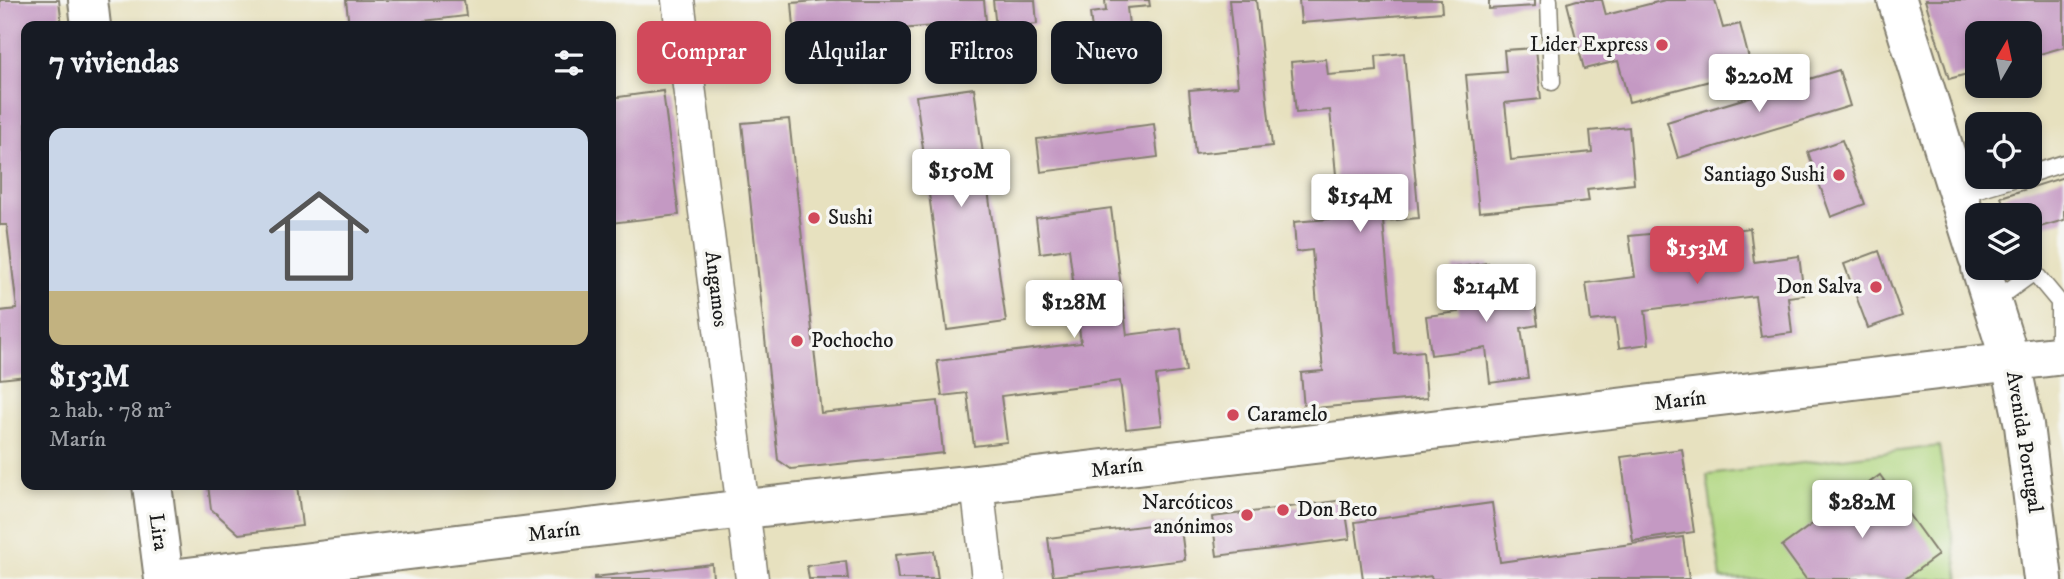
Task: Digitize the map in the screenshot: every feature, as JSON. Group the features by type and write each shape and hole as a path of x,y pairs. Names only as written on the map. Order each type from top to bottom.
{"street":[{"path":"88,0 90,21"},
{"name":"Angamos","path":"678,0 752,579"},
{"path":"1896,0 1965,217"},
{"name":"Avenida Portugal","path":"1986,285 2011,363 2024,425 2043,579"},
{"name":"Marín","path":"171,579 744,509 977,484 2062,355"},
{"path":"977,484 988,579"},
{"name":"Lira","path":"153,490 164,579"}],"lane":[{"path":"1549,0 1552,82"},
{"path":"2042,170 2064,163"},
{"path":"1958,195 1987,189"},
{"path":"2042,278 2061,301 2062,355"}],"green space":[{"path":"1939,446 1959,579 1721,579 1707,475"}],"building":[{"path":"0,0 59,0 61,21 21,21 21,377 0,379 0,311 17,309 7,225 0,225"},
{"path":"346,0 464,0 466,16 424,21 348,21"},
{"path":"829,0 984,0 986,21 925,21 925,27 911,28 911,21 794,21 792,3"},
{"path":"993,0 1035,0 1037,21 995,21"},
{"path":"1105,0 1149,0 1150,6 1127,8 1129,21 1091,21 1090,13 1106,11"},
{"path":"1229,0 1256,0 1272,146 1195,154 1189,90 1238,86"},
{"path":"1299,0 1441,0 1442,12 1301,23"},
{"path":"1489,0 1535,0 1535,6 1489,9"},
{"name":"Lider Express","path":"1577,0 1602,0 1606,15 1665,0 1715,0 1723,28 1740,24 1752,70 1629,102 1618,61 1584,69 1567,3"},
{"path":"1925,0 2064,0 2064,47 2042,53 2042,21 1965,21 1965,75 1949,79"},
{"path":"1536,48 1541,99 1505,103 1511,160 1592,152 1590,131 1629,127 1634,184 1587,189 1589,201 1479,212 1466,75 1506,72 1504,50"},
{"path":"1404,53 1419,218 1383,221 1395,354 1423,351 1427,398 1304,409 1301,373 1323,371 1312,250 1296,252 1294,222 1340,218 1330,110 1296,113 1291,62 1326,59 1328,75 1377,71 1376,56"},
{"path":"1839,70 1850,106 1678,158 1667,122"},
{"path":"974,88 1006,322 947,330 916,96"},
{"path":"663,91 679,215 616,222 616,97"},
{"path":"789,119 821,413 938,401 943,453 791,469 778,460 742,123"},
{"path":"1154,124 1158,157 1041,172 1037,139"},
{"path":"1842,140 1865,204 1831,217 1808,152"},
{"path":"2064,177 2064,220 2042,226 2042,203 2003,203 2001,197 2026,189 2042,189 2042,184"},
{"path":"1111,208 1127,335 1181,328 1186,372 1156,376 1162,425 1126,429 1120,381 1001,396 1007,442 974,446 967,393 942,396 937,361 1081,343 1069,249 1040,253 1036,218"},
{"path":"1750,228 1754,262 1799,256 1804,295 1788,297 1792,333 1761,337 1755,296 1645,310 1649,344 1619,348 1615,318 1591,321 1586,283 1635,277 1629,236 1659,233 1664,271 1721,264 1716,232"},
{"path":"1879,251 1902,316 1868,328 1844,264"},
{"path":"1488,263 1493,296 1533,290 1538,325 1521,328 1528,378 1490,383 1486,348 1431,355 1426,316 1459,312 1453,268"},
{"path":"1682,449 1694,532 1633,541 1621,457"},
{"path":"1880,475 1938,555 1905,579 1806,579 1782,546"},
{"path":"209,490 298,490 302,526 239,534 211,509"},
{"path":"1344,500 1350,539 1217,556 1212,517"},
{"path":"1492,503 1500,562 1683,537 1689,579 1432,579 1431,576 1363,579 1355,522"},
{"path":"1180,521 1185,560 1053,576 1048,538"},
{"path":"934,551 938,579 898,579 895,555"},
{"path":"846,561 848,579 809,579 807,566"},
{"path":"712,564 713,579 594,579 594,577"}],"place":[{"name":"Lider Express","path":"1662,45"},
{"name":"Santiago Sushi","path":"1839,175"},
{"name":"Sushi","path":"814,218"},
{"name":"Don Salva","path":"1876,287"},
{"name":"Pochocho","path":"797,341"},
{"name":"Caramelo","path":"1233,415"},
{"name":"Don Beto","path":"1283,510"},
{"name":"Narcóticos anónimos","path":"1247,515"}]}
